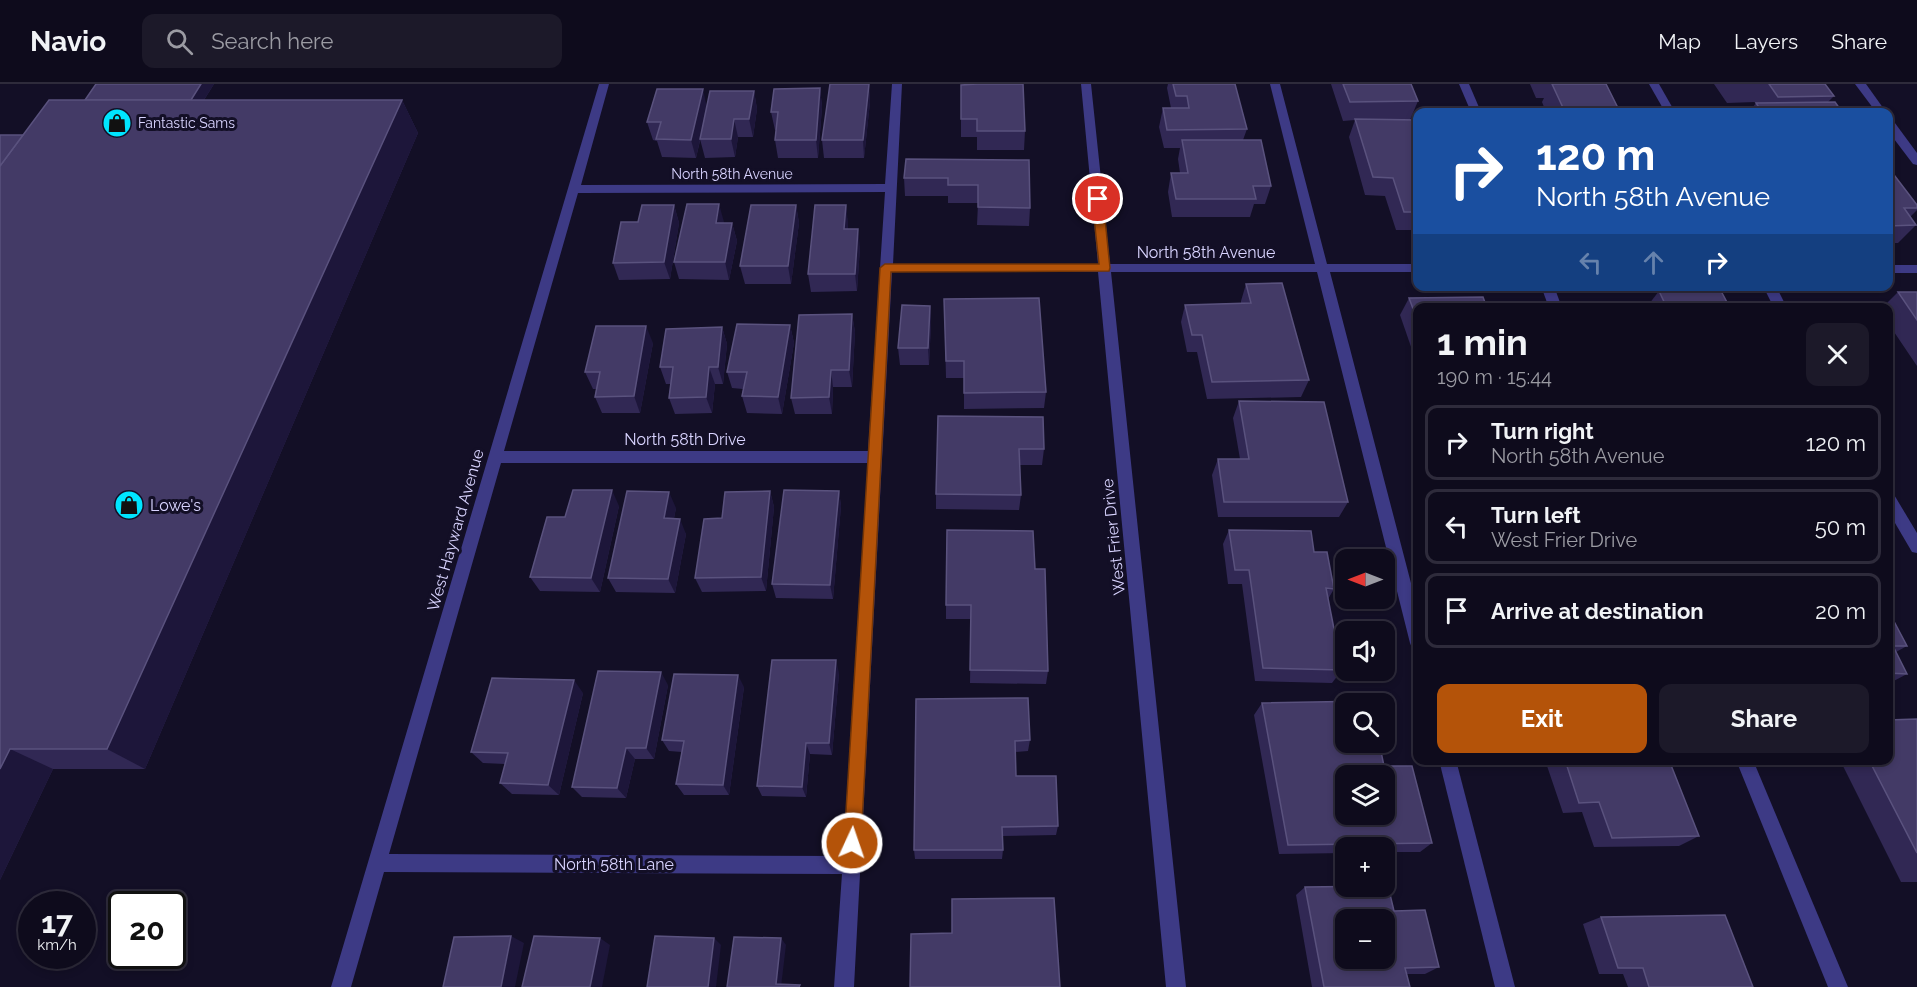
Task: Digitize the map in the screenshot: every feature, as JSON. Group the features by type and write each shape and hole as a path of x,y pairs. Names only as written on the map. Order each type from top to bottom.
{"street":[{"name":"West Hayward Avenue","path":"341,987 604,84"},
{"path":"844,987 897,84"},
{"name":"West Frier Drive","path":"1086,84 1176,987"},
{"path":"1275,84 1413,623"},
{"path":"1464,84 1474,108"},
{"path":"1654,84 1668,108"},
{"path":"1860,84 1878,108"},
{"path":"1893,129 1917,161"},
{"name":"North 58th Avenue","path":"574,189 890,188"},
{"name":"North 58th Avenue","path":"885,268 1413,268"},
{"path":"1893,269 1917,269"},
{"name":"North 58th Drive","path":"496,457 874,457"},
{"path":"1893,506 1917,547"},
{"path":"1449,765 1505,987"},
{"path":"1746,765 1838,987"},
{"name":"North 58th Lane","path":"377,863 851,865"}],"building":[{"path":"96,84 201,84 191,100 85,100"},
{"path":"830,84 869,84 863,140 822,140"},
{"path":"1023,84 1025,131 977,131 977,119 961,119 961,85"},
{"path":"1173,84 1235,84 1247,129 1167,130 1163,108 1189,108 1187,96 1176,96"},
{"path":"1343,84 1411,84 1418,101 1350,102"},
{"path":"1552,84 1606,84 1618,108 1563,108"},
{"path":"1769,84 1825,84 1834,96 1778,97"},
{"path":"820,88 816,140 775,140 778,112 771,112 774,89"},
{"path":"657,89 703,89 691,140 656,139 661,122 647,122"},
{"path":"710,91 754,91 749,119 734,119 731,139 700,139"},
{"name":"Lowe's","path":"49,100 402,100 107,749 10,749 0,769 0,166"},
{"path":"1835,102 1839,108 1759,108 1756,103"},
{"path":"1355,119 1413,120 1413,212 1404,212 1393,178 1373,177"},
{"path":"0,135 23,135 0,166"},
{"path":"1182,140 1261,140 1271,186 1253,186 1256,199 1176,199 1171,173 1188,173"},
{"path":"906,159 1029,160 1030,208 978,207 978,185 948,185 948,178 904,178"},
{"path":"1893,174 1917,205 1917,208 1904,208 1916,225 1893,226"},
{"path":"687,204 719,204 716,223 732,223 725,262 674,262"},
{"path":"642,205 674,205 664,262 613,263 621,222 638,222"},
{"path":"751,205 796,205 788,266 740,266"},
{"path":"815,205 846,205 844,229 858,229 855,274 808,274"},
{"path":"1282,283 1309,380 1212,382 1202,335 1192,335 1185,305 1251,303 1246,284"},
{"path":"1659,291 1721,291 1727,303 1665,303"},
{"path":"1898,292 1917,292 1917,320"},
{"path":"1483,297 1485,303 1413,303 1413,309 1409,298"},
{"path":"1039,298 1046,392 964,393 964,361 946,361 944,299"},
{"path":"902,305 930,306 928,348 898,348"},
{"path":"852,314 849,370 831,370 829,397 791,398 799,315"},
{"path":"737,324 790,325 778,397 742,396 747,372 727,372"},
{"path":"596,326 646,326 634,396 595,397 600,372 585,372"},
{"path":"722,327 718,367 709,367 706,397 669,398 673,367 660,367 666,329"},
{"path":"1239,401 1324,402 1348,502 1224,502 1218,459 1249,459"},
{"path":"938,416 1043,417 1044,449 1019,449 1021,495 936,494"},
{"path":"573,490 612,490 591,578 530,577 547,517 565,517"},
{"path":"784,490 839,491 830,585 772,584"},
{"path":"627,491 669,492 664,518 680,519 668,579 608,578"},
{"path":"770,491 761,577 695,578 704,519 722,518 725,492"},
{"path":"947,530 1033,531 1035,569 1045,569 1048,671 970,670 971,605 946,605"},
{"path":"1229,530 1311,531 1314,552 1327,552 1334,589 1326,588 1335,634 1335,670 1263,668 1249,570 1235,570"},
{"path":"1893,619 1907,646 1893,646"},
{"path":"1893,646 1907,674 1893,673"},
{"path":"772,660 836,660 829,743 806,743 802,787 757,786"},
{"path":"598,671 661,672 646,748 626,748 617,788 572,787"},
{"path":"674,674 738,675 723,785 676,784 684,741 662,740"},
{"path":"492,678 574,680 548,785 500,783 508,753 471,752"},
{"path":"1028,698 1030,740 1015,741 1016,776 1056,776 1058,826 1002,827 1003,850 914,850 916,699"},
{"path":"1335,702 1335,753 1381,753 1384,765 1335,765 1335,825 1395,825 1395,766 1412,766 1432,843 1395,844 1395,837 1335,837 1335,844 1288,845 1262,703"},
{"path":"1917,719 1917,853 1872,765 1893,765 1893,720"},
{"path":"1567,765 1671,765 1699,836 1612,838 1599,802 1579,803"},
{"path":"1305,887 1335,887 1335,897 1391,897 1394,909 1335,909 1335,969 1395,969 1395,911 1425,910 1439,967 1405,968 1410,987 1324,987"},
{"path":"1054,898 1060,987 910,987 911,934 952,933 952,899"},
{"path":"1725,915 1753,987 1649,987 1643,968 1618,968 1601,917"},
{"path":"511,936 501,987 443,987 454,937"},
{"path":"534,936 600,938 590,987 522,987"},
{"path":"655,936 714,938 708,987 647,987"},
{"path":"734,937 781,938 776,984 800,985 799,987 727,987"}],"place":[{"name":"Fantastic Sams","path":"117,123"},
{"name":"Lowe's","path":"129,505"}],"route":[{"path":"852,843 885,268 1105,268 1098,199"}]}
